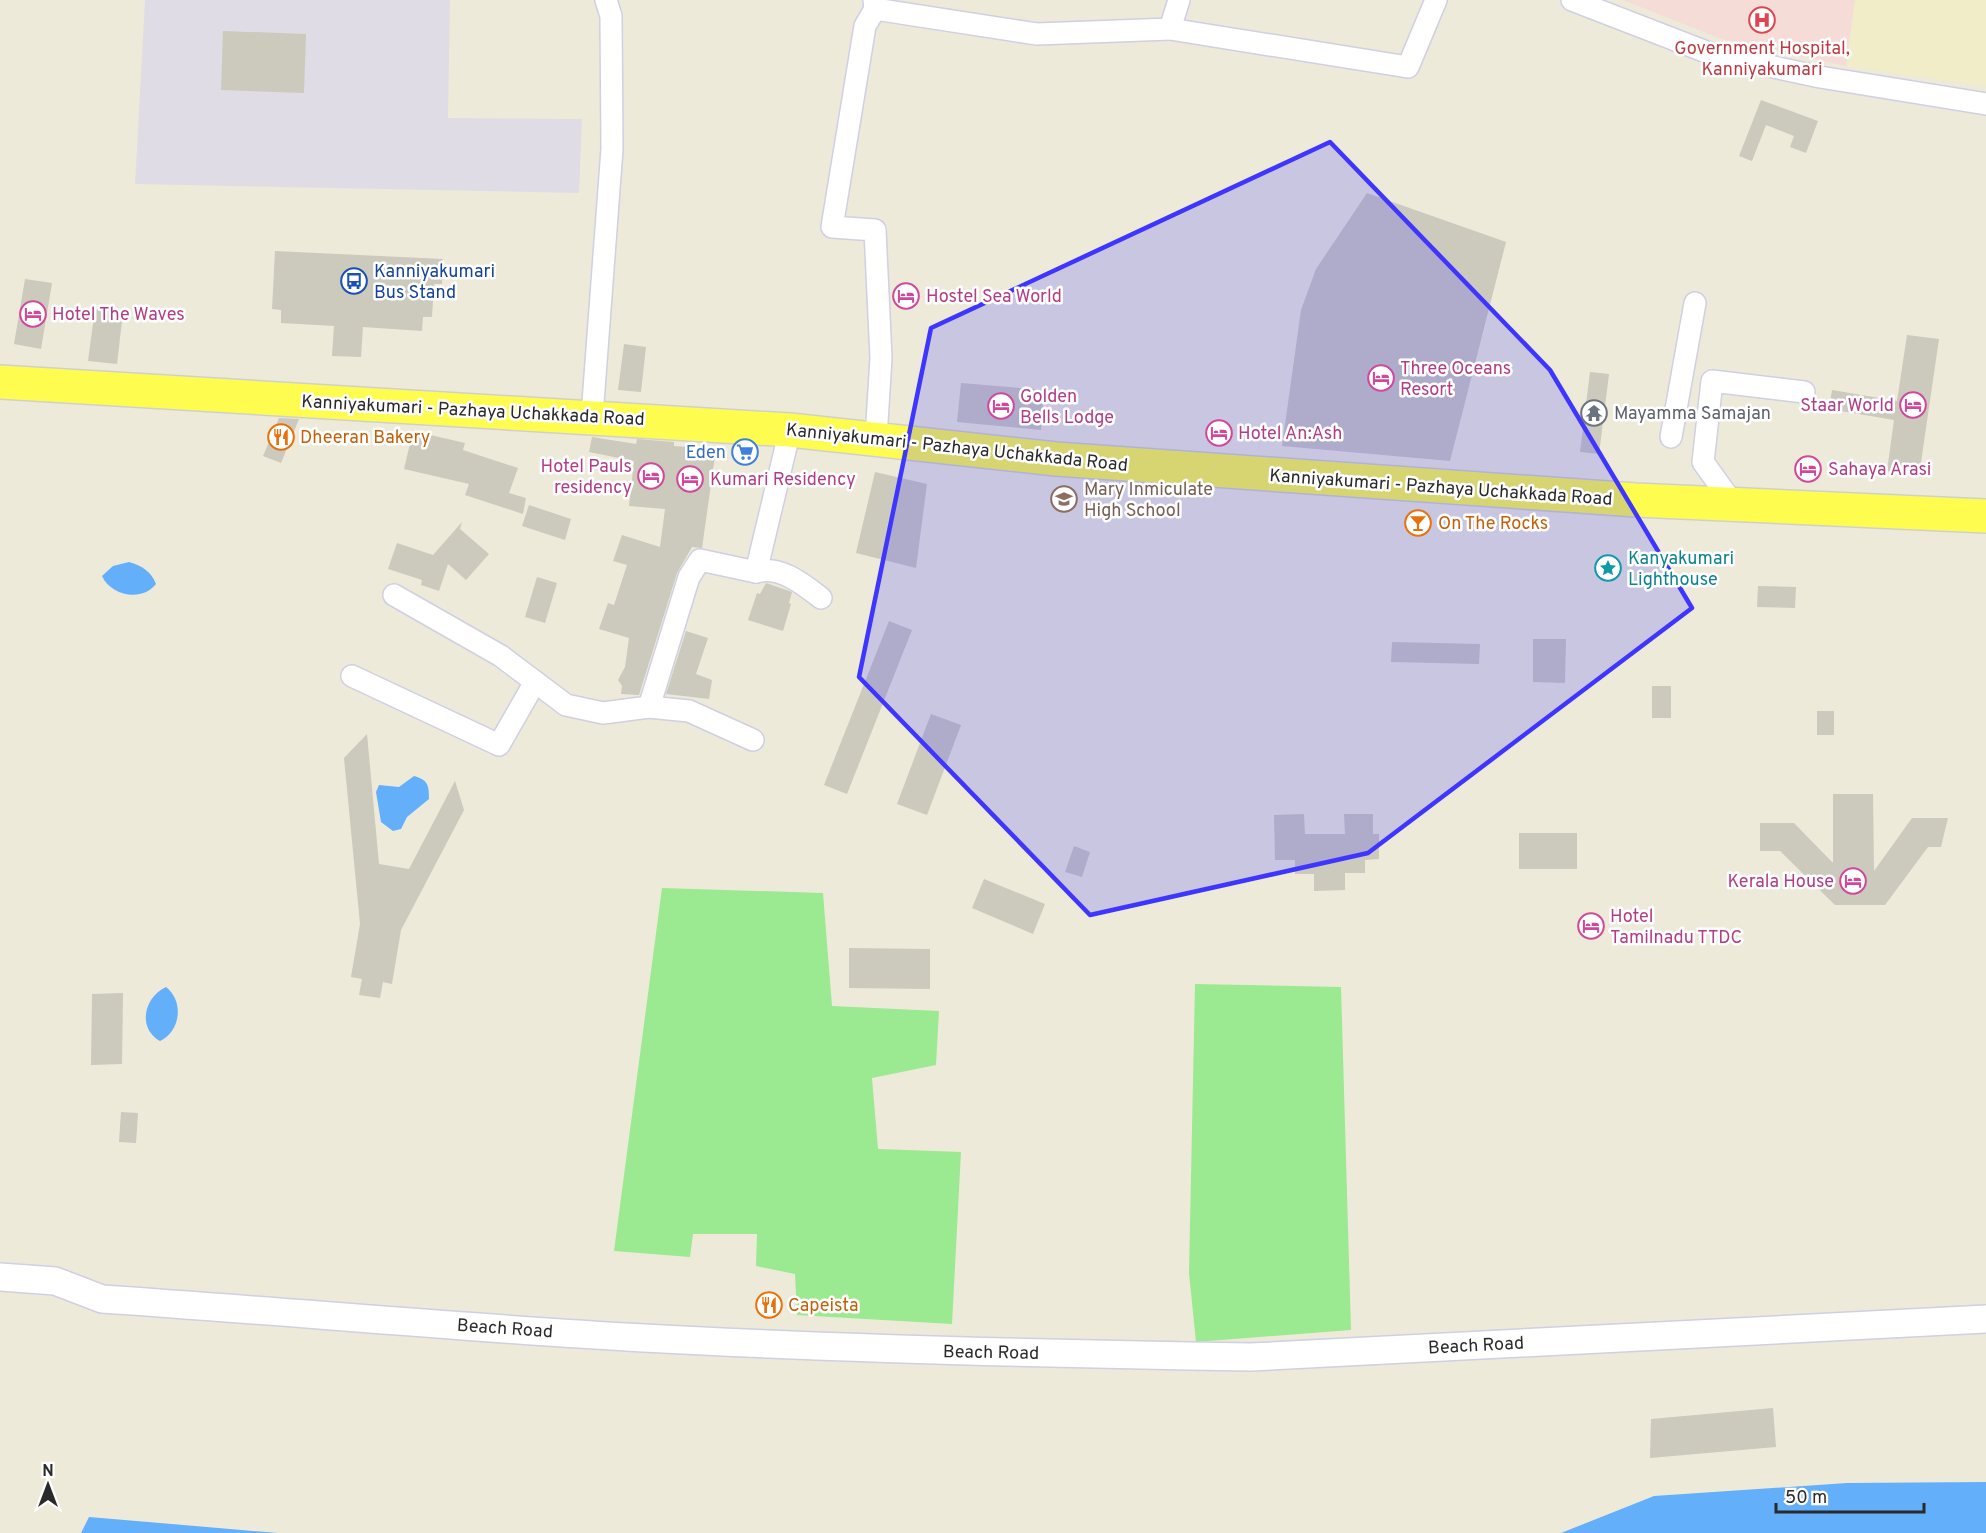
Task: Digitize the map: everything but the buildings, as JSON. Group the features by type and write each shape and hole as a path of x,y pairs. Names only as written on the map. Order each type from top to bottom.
{"main road":[{"name":"Kanniyakumari - Pazhaya Uchakkada Road","path":"0,382 592,416 790,430 1101,462 1734,505 1986,516"}],"street":[{"path":"592,416 612,149 611,16 606,0"},
{"path":"1170,29 1179,0"},
{"path":"876,438 881,358 875,230 832,227 866,26 874,4 1037,34 1170,29 1408,67 1436,0"},
{"path":"1572,0 1709,53 1820,77 1986,104"},
{"path":"1671,437 1695,303"},
{"path":"1686,363 1703,367 1712,381 1703,462 1734,505"},
{"path":"1712,381 1804,392"},
{"path":"756,572 790,430"},
{"path":"650,707 689,577 700,560 756,572 765,569 797,579 821,598"},
{"path":"394,595 501,656 566,705 603,713 650,707 689,711 753,740"},
{"path":"352,676 499,745 535,682"},
{"name":"Beach Road","path":"0,1277 55,1281 102,1299 641,1338 898,1350 1129,1355 1251,1357 1986,1319"}],"highlighted area":[{"path":"1330,142 1550,370 1692,608 1368,853 1090,915 859,677 931,328"}],"shaded area":[{"path":"145,0 450,0 448,118 582,119 579,193 135,184"},
{"name":"Government Hospital, Kanniyakumari","path":"1623,0 1855,0 1846,66 1721,39"},
{"path":"1855,0 1986,0 1986,86 1846,66"}],"green space":[{"path":"662,888 823,893 832,1006 939,1011 936,1065 872,1078 878,1149 961,1152 952,1324 797,1315 795,1274 756,1266 757,1234 693,1234 690,1257 614,1251"},
{"path":"1195,984 1341,987 1351,1330 1196,1342 1189,1273"}],"water":[{"path":"129,562 138,565 152,576 156,584 150,590 135,595 127,594 119,592 106,583 102,576 113,566"},
{"path":"414,776 427,784 429,799 407,817 401,829 393,831 381,822 376,792 379,785 399,787"},
{"path":"166,987 176,1000 178,1016 172,1030 160,1041 148,1028 146,1013 153,998"},
{"path":"1986,1482 1986,1533 1561,1533 1654,1496 1847,1483"},
{"path":"89,1517 278,1533 81,1533"}],"place":[{"name":"Government Hospital, Kanniyakumari","path":"1762,20"},
{"name":"Kanniyakumari Bus Stand","path":"354,281"},
{"name":"Hostel Sea World","path":"906,296"},
{"name":"Hotel The Waves","path":"33,314"},
{"name":"Three Oceans Resort","path":"1381,378"},
{"name":"Staar World","path":"1913,405"},
{"name":"Golden Bells Lodge","path":"1001,406"},
{"name":"Mayamma Samajan","path":"1594,413"},
{"name":"Hotel An:Ash","path":"1219,433"},
{"name":"Dheeran Bakery","path":"281,437"},
{"name":"Eden","path":"745,452"},
{"name":"Sahaya Arasi","path":"1808,469"},
{"name":"Hotel Pauls residency","path":"651,476"},
{"name":"Kumari Residency","path":"690,479"},
{"name":"Mary Inmiculate High School","path":"1064,499"},
{"name":"On The Rocks","path":"1418,523"},
{"name":"Kanyakumari Lighthouse","path":"1608,568"},
{"name":"Kerala House","path":"1853,881"},
{"name":"Hotel Tamilnadu TTDC","path":"1591,926"},
{"name":"Capeista","path":"769,1305"}]}
